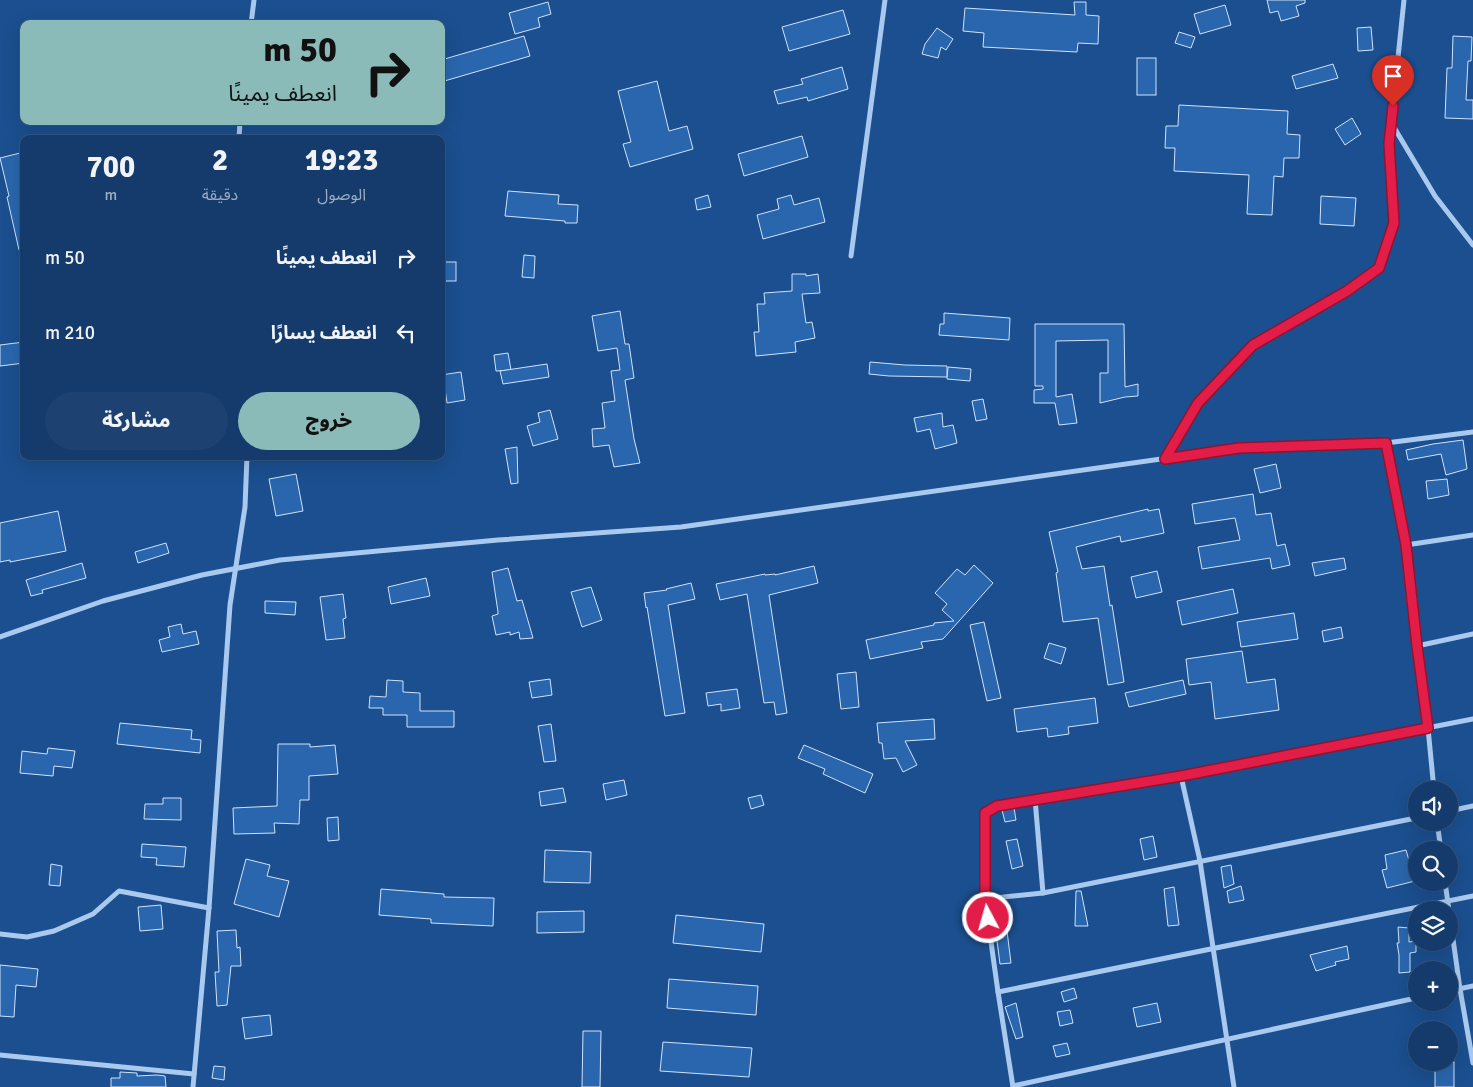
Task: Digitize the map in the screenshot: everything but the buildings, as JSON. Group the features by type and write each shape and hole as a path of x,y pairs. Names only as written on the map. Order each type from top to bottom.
{"street":[{"path":"252,20 254,0"},
{"path":"851,256 885,0"},
{"path":"1165,459 1198,403 1253,345 1347,291 1379,268 1394,223 1389,144 1404,0"},
{"path":"1391,124 1435,196 1473,245"},
{"path":"0,637 103,601 202,575 280,560 498,540 681,526 1239,448 1386,443 1473,432"},
{"path":"1386,443 1406,545 1433,781"},
{"path":"193,1087 209,908 229,615 245,507 247,460"},
{"path":"1406,545 1473,535"},
{"path":"1417,646 1473,634"},
{"path":"1408,1000 1013,1087 985,899 985,813 997,806 1181,776 1473,719"},
{"path":"1181,776 1200,861 1234,1087"},
{"path":"1035,799 1043,893"},
{"path":"1458,809 1473,806"},
{"path":"985,899 1043,893 1408,820"},
{"path":"1447,891 1448,901 1473,896"},
{"path":"0,934 27,937 54,931 94,914 119,892 209,908"},
{"path":"998,992 1408,909"},
{"path":"1455,951 1473,1062"},
{"path":"1460,989 1473,986"},
{"path":"0,1055 194,1074"}],"route":[{"path":"988,918 985,899 985,813 997,806 1181,776 1428,728 1406,545 1386,443 1239,448 1165,459 1198,403 1253,345 1347,291 1379,268 1394,223 1389,144 1393,106"}]}
